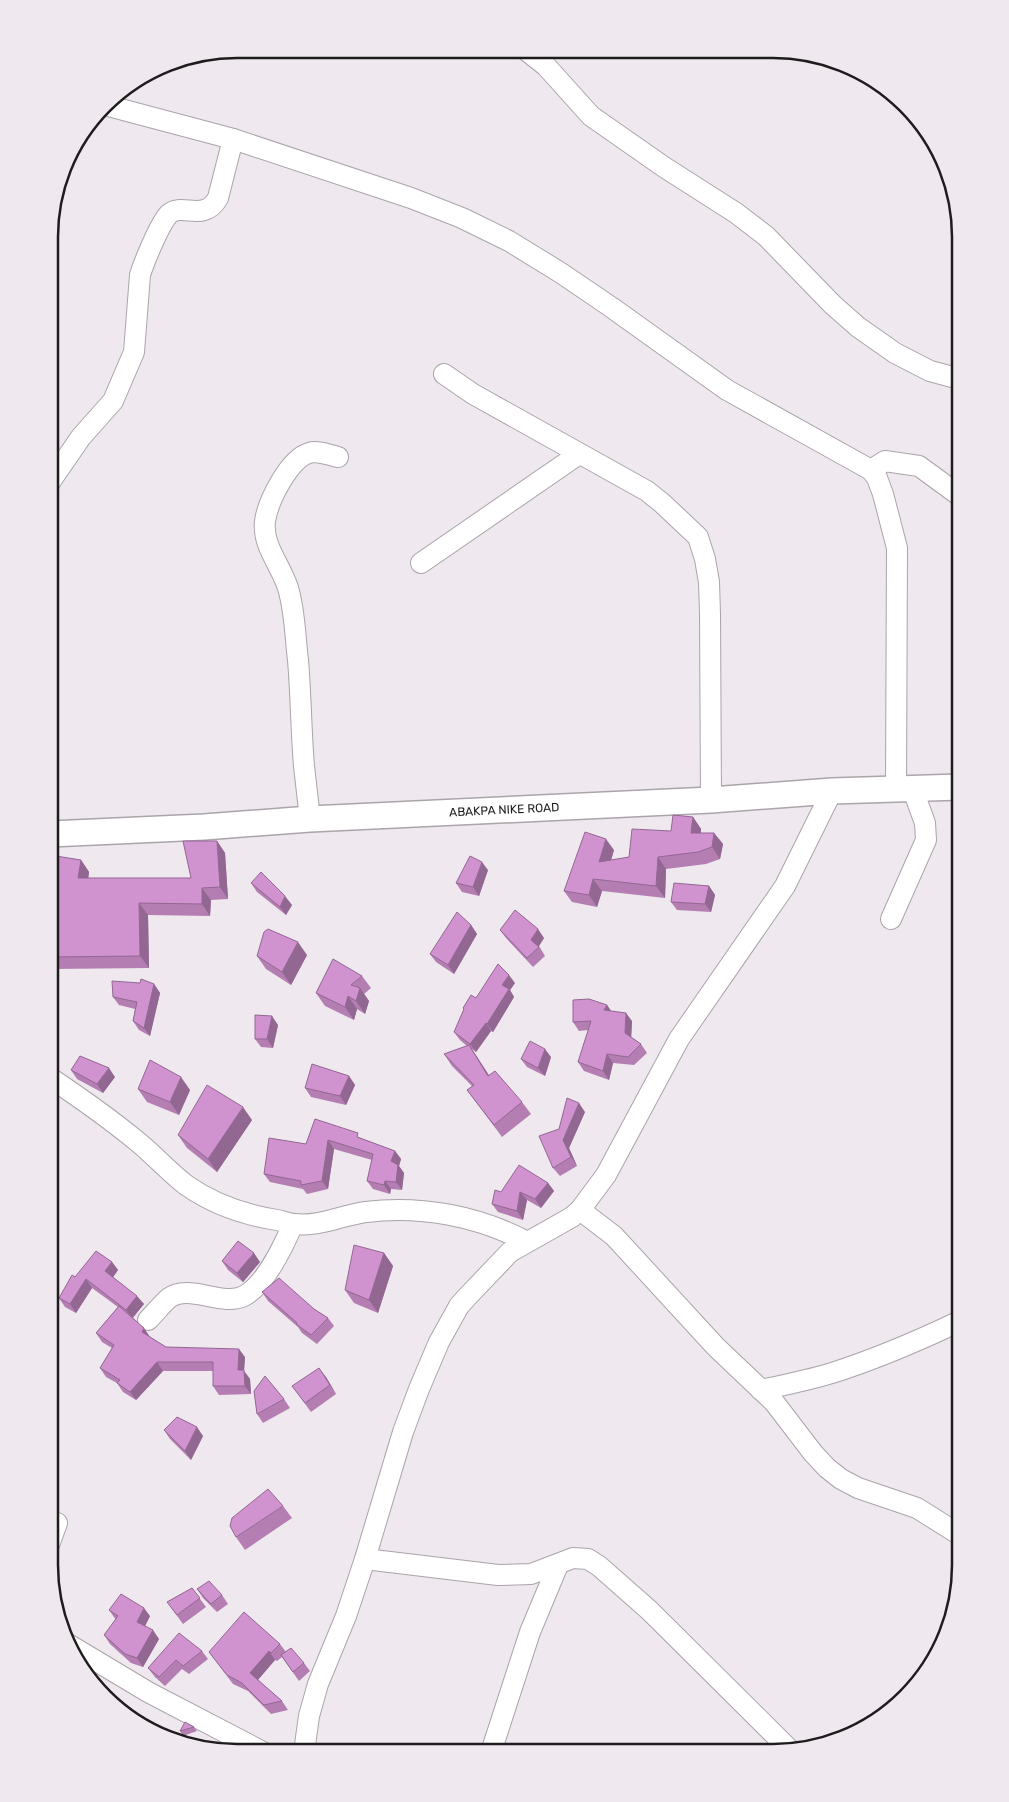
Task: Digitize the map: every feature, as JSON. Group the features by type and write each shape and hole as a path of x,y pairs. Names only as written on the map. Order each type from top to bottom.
{"main road":[{"name":"ABAKPA NIKE ROAD","path":"58,834 204,827 310,818 711,800 832,791 952,787"}],"street":[{"path":"536,58 591,116 664,167 736,212 766,236 833,305 858,327 895,353 930,371 952,377"},
{"path":"113,107 233,139 411,198 462,218 509,241 611,307 727,390 871,470 877,478 897,548 905,789 925,823 926,840 891,919"},
{"path":"58,470 84,432 113,401 128,368 134,352 140,275 159,232 169,214 175,211 204,210 214,205 218,198 233,139"},
{"path":"444,374 473,394 647,491 698,537 709,582 711,800"},
{"path":"310,818 292,607 288,588 269,546 265,522 268,507 285,474 300,456 310,452 338,457"},
{"path":"421,563 579,454"},
{"path":"871,470 885,461 919,466 952,490"},
{"path":"305,1744 309,1716 318,1684 346,1616 403,1432 439,1342 459,1306 510,1252 562,1223 580,1210 606,1175 679,1039 785,886 832,791"},
{"path":"58,1084 138,1142 194,1190 221,1204 248,1214 293,1224 314,1224 371,1211 431,1212 468,1218 512,1234 527,1242"},
{"path":"580,1210 614,1236 716,1347 774,1402 813,1454 826,1468 858,1488 917,1508 952,1530"},
{"path":"148,1320 170,1297 182,1293 232,1299 242,1297 252,1291 280,1253 293,1224"},
{"path":"761,1390 832,1373 912,1344 952,1325"},
{"path":"365,1559 498,1575 531,1574 573,1558 588,1559 599,1566 649,1610 784,1744"},
{"path":"494,1744 530,1632 558,1564"},
{"path":"79,1650 148,1692 248,1744"}],"building":[{"path":"673,815 693,817 691,833 714,833 712,847 698,852 658,857 656,886 593,879 589,895 564,891 585,832 606,839 599,862 629,857 632,829 671,831"},
{"path":"183,841 217,841 220,887 202,888 202,904 139,903 140,956 58,957 58,856 81,860 78,878 191,878"},
{"path":"470,856 482,862 473,887 456,883"},
{"path":"261,872 285,896 280,907 251,883"},
{"path":"674,883 709,886 705,904 671,902"},
{"path":"515,910 538,929 531,940 539,947 527,958 500,930"},
{"path":"457,912 471,925 448,965 430,954"},
{"path":"268,929 298,942 282,972 257,956 264,932"},
{"path":"333,959 362,976 351,985 360,988 356,1001 348,996 345,1007 316,993"},
{"path":"498,964 509,975 502,985 509,989 487,1024 470,1044 454,1032 463,1008 471,995 476,998"},
{"path":"141,979 154,984 144,1028 133,1021 137,1002 113,997 112,981 140,983"},
{"path":"589,999 607,1005 604,1010 626,1013 625,1033 641,1044 628,1057 607,1054 603,1071 578,1062 591,1021 573,1022 573,1000"},
{"path":"255,1015 272,1016 267,1039 255,1039"},
{"path":"530,1041 545,1049 538,1068 521,1059"},
{"path":"469,1045 488,1076 495,1071 522,1102 494,1125 467,1090 474,1085 444,1054"},
{"path":"80,1056 109,1068 97,1084 71,1070"},
{"path":"150,1060 181,1077 170,1102 138,1089"},
{"path":"312,1064 349,1076 340,1096 305,1088"},
{"path":"207,1085 243,1107 208,1159 178,1135"},
{"path":"567,1098 579,1103 563,1140 571,1157 553,1168 539,1136 559,1129"},
{"path":"315,1119 358,1133 357,1137 395,1151 391,1161 398,1165 396,1182 385,1181 384,1185 367,1181 373,1154 328,1140 322,1181 301,1185 301,1181 264,1174 269,1138 306,1144"},
{"path":"519,1165 548,1183 535,1199 520,1192 517,1211 492,1204 495,1190 501,1192"},
{"path":"238,1241 254,1253 237,1273 222,1261"},
{"path":"354,1245 384,1253 369,1300 345,1290"},
{"path":"96,1251 112,1262 105,1271 137,1296 126,1310 86,1279 70,1304 59,1298 72,1275 75,1277"},
{"path":"279,1278 314,1309 328,1318 311,1335 296,1324 262,1292"},
{"path":"119,1306 144,1328 142,1332 166,1347 239,1349 238,1370 244,1370 245,1386 213,1386 213,1362 157,1362 130,1392 117,1383 120,1380 100,1368 114,1345 96,1333"},
{"path":"319,1368 330,1385 305,1403 292,1386"},
{"path":"265,1376 284,1399 257,1414 254,1391"},
{"path":"177,1417 197,1427 185,1451 164,1430"},
{"path":"268,1489 283,1506 236,1537 230,1526 232,1518"},
{"path":"209,1581 222,1595 211,1604 197,1589"},
{"path":"192,1588 200,1598 177,1615 167,1602"},
{"path":"121,1594 144,1608 137,1622 153,1630 137,1658 125,1654 104,1635 118,1616 109,1610"},
{"path":"244,1612 280,1644 271,1653 269,1651 250,1673 282,1701 264,1705 242,1683 227,1675 209,1652"},
{"path":"179,1633 202,1651 183,1666 176,1660 159,1677 148,1668"},
{"path":"291,1648 304,1663 293,1672 281,1655"},
{"path":"185,1722 194,1727 180,1731"}]}
